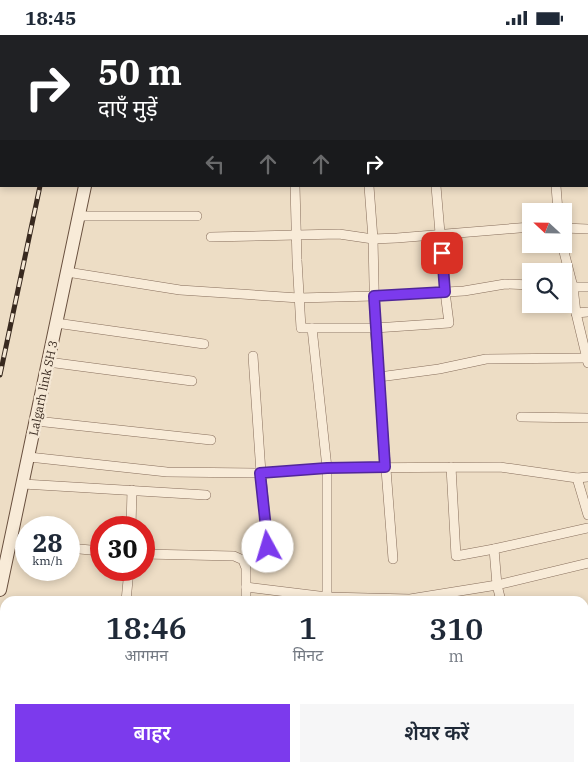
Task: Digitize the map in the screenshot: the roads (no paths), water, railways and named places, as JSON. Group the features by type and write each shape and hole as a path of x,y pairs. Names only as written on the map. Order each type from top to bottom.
{"street":[{"name":"Lalgarh link SH 3","path":"0,590 85,187"},
{"path":"295,187 301,328 375,328 449,323 436,187"},
{"path":"369,187 373,239 375,328 393,559"},
{"path":"556,187 557,203"},
{"path":"78,216 197,216"},
{"path":"211,237 338,234 373,239 522,228"},
{"path":"572,228 588,229"},
{"path":"67,273 180,291 299,298 464,291 505,284 522,285"},
{"path":"572,287 588,287"},
{"path":"379,377 438,369 486,359 587,360 572,300"},
{"path":"576,313 588,313"},
{"path":"56,323 204,344"},
{"path":"312,328 327,468 327,596"},
{"path":"253,356 260,473 268,547"},
{"path":"48,362 192,381"},
{"path":"521,417 588,418"},
{"path":"36,421 211,440"},
{"path":"29,457 167,473 260,473 327,468 500,467 577,478 588,477"},
{"path":"451,467 456,556 588,528"},
{"path":"577,478 588,515"},
{"path":"23,484 206,495"},
{"path":"131,516 132,491"},
{"path":"10,542 15,543"},
{"path":"494,549 500,596"},
{"path":"155,554 234,556 243,560 246,568 246,596"},
{"path":"429,596 497,585 588,563"},
{"path":"126,596 128,581"},
{"path":"246,587 307,596"}],"railway":[{"path":"0,375 40,187"}]}
